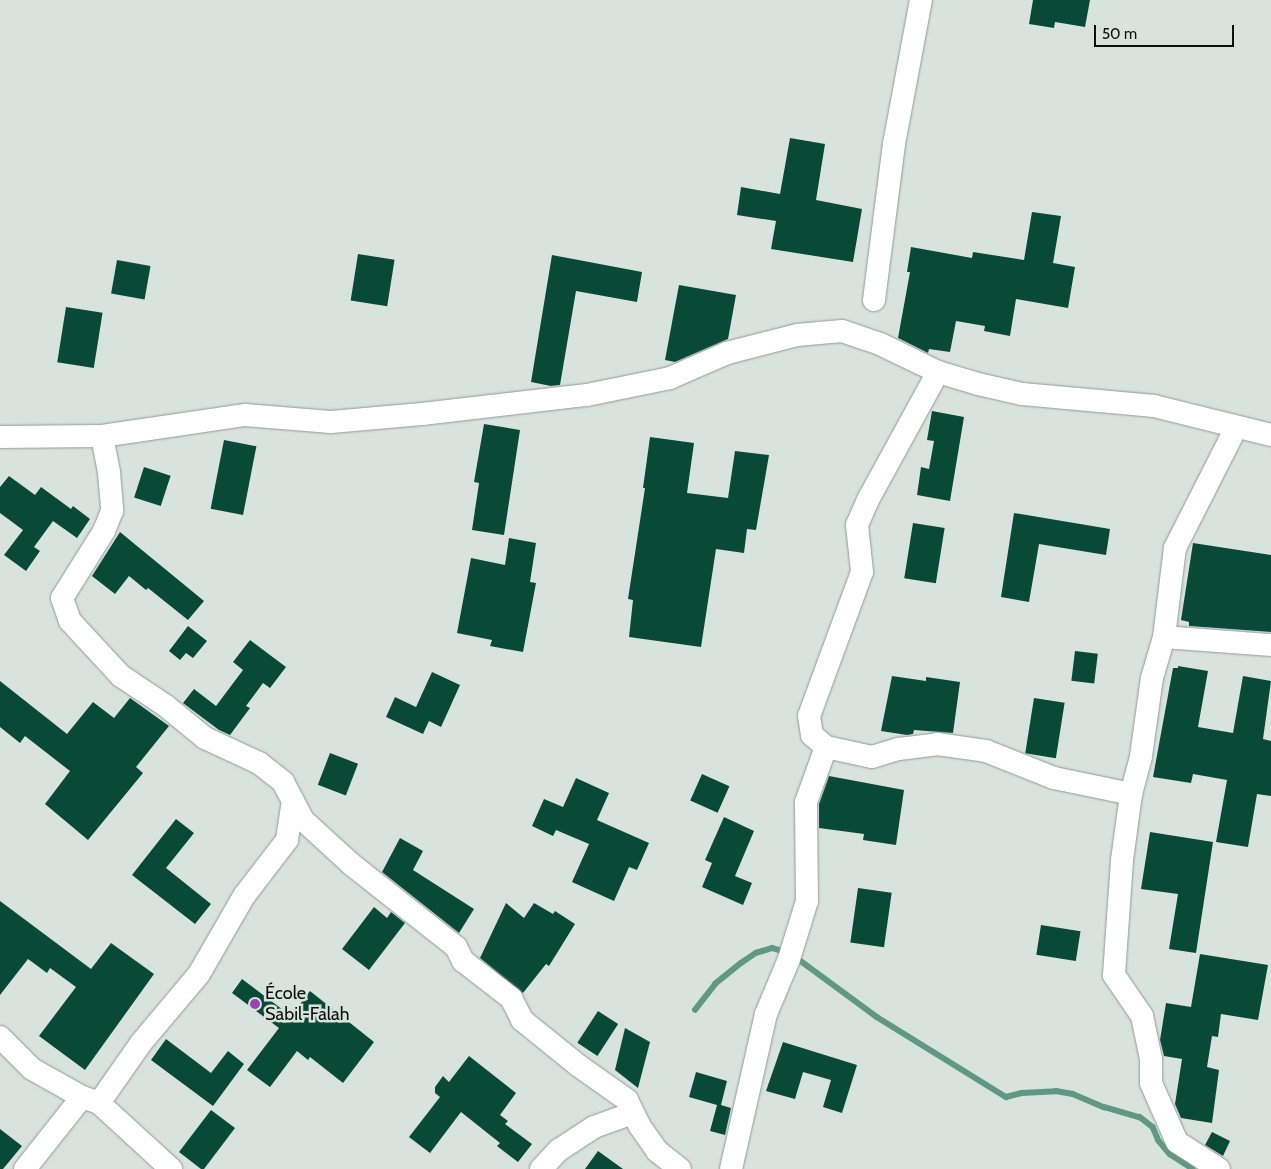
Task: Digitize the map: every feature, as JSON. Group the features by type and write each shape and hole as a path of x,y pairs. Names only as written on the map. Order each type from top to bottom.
{"street":[{"path":"874,300 894,144 921,0"},
{"path":"0,437 102,436 245,415 331,422 422,414 587,394 670,378 727,353 797,335 842,331 880,344 938,372 1022,394 1154,406 1236,428 1271,435"},
{"path":"938,372 868,500 858,525 862,572 809,716 812,735 826,747 872,757 899,749 938,744 986,751 1054,778 1131,794"},
{"path":"1219,1169 1177,1142 1151,1083 1151,1059 1142,1016 1114,976 1122,860 1131,794 1140,756 1152,678 1164,637 1175,548 1236,428"},
{"path":"102,436 109,473 112,511 104,531 62,598 70,621 121,676 166,706 205,738 259,763 283,782 303,820 351,864 456,947 463,961 510,998 522,1020 579,1066 626,1100 657,1151 680,1169"},
{"path":"0,451 70,437"},
{"path":"1164,637 1271,645"},
{"path":"731,1169 766,1014 788,959 807,901 806,802 826,747"},
{"path":"25,1169 141,1043 199,974 244,896 287,840 293,800"},
{"path":"0,1037 32,1069 90,1100 171,1169"},
{"path":"541,1169 560,1150 594,1126 633,1113"}],"building":[{"path":"1033,0 1090,0 1085,27 1055,22 1054,28 1029,24"},
{"path":"790,138 825,144 816,200 862,209 853,262 771,249 776,221 737,215 741,187 780,194"},
{"path":"1032,212 1061,216 1053,263 1075,267 1068,308 1016,299 1010,336 984,331 985,326 956,321 950,352 929,349 928,353 898,338 910,272 907,272 911,247 972,258 973,252 1024,260"},
{"path":"358,254 395,260 387,306 351,300"},
{"path":"552,255 642,272 637,302 576,291 560,385 551,386 531,382"},
{"path":"117,260 150,266 145,299 111,293"},
{"path":"679,285 736,295 728,339 675,362 665,360"},
{"path":"66,307 103,313 94,368 57,362"},
{"path":"932,411 964,417 950,501 917,495 921,467 929,469 934,441 927,440"},
{"path":"484,424 520,430 504,535 472,530 479,483 474,482"},
{"path":"650,437 694,443 687,493 728,498 735,451 769,455 756,530 747,529 744,553 716,549 701,647 629,637 633,600 628,599 645,488 643,488"},
{"path":"224,440 256,446 243,515 211,509"},
{"path":"144,467 171,476 161,506 134,497"},
{"path":"9,476 35,495 41,487 71,509 73,506 90,519 77,538 53,521 34,547 40,551 26,571 4,555 23,530 0,513 0,487"},
{"path":"1014,513 1110,529 1106,555 1039,544 1029,602 1001,597"},
{"path":"913,523 945,528 936,583 904,578"},
{"path":"120,532 204,601 188,620 148,588 146,590 129,576 115,594 92,576"},
{"path":"509,538 536,543 530,582 536,583 523,652 490,646 492,640 457,633 471,558 505,565"},
{"path":"1193,543 1271,555 1271,632 1189,626 1189,622 1181,620"},
{"path":"188,626 207,641 193,658 186,653 180,660 169,651"},
{"path":"250,640 286,667 270,688 263,683 246,706 250,708 230,735 219,730 183,703 194,689 216,706 243,670 233,662"},
{"path":"1075,651 1098,654 1094,684 1071,681"},
{"path":"1178,666 1208,671 1198,727 1233,733 1243,676 1271,681 1263,739 1271,741 1271,796 1257,794 1248,847 1216,842 1227,780 1193,774 1191,783 1153,777 1173,668 1178,668"},
{"path":"432,672 460,685 441,727 429,721 423,734 386,717 395,697 416,707"},
{"path":"892,676 926,681 926,677 960,682 953,733 914,730 913,734 907,735 881,731"},
{"path":"0,681 67,734 93,702 114,718 130,698 169,726 136,767 143,773 88,840 45,804 70,771 25,736 20,743 0,727"},
{"path":"1034,698 1065,703 1056,758 1025,753"},
{"path":"330,753 358,764 346,795 318,785"},
{"path":"702,774 729,786 718,813 690,800"},
{"path":"829,776 904,790 896,845 863,840 864,834 819,828 819,804"},
{"path":"576,778 609,793 597,820 649,843 637,870 629,867 614,901 572,882 589,844 556,830 553,836 532,826 544,799 563,807"},
{"path":"724,817 754,831 735,876 752,883 743,905 702,887 712,863 705,860"},
{"path":"176,819 194,833 166,868 211,904 195,924 132,875"},
{"path":"1150,832 1213,842 1196,953 1169,949 1178,894 1141,889"},
{"path":"400,838 423,851 413,870 474,909 459,933 382,872"},
{"path":"858,888 892,893 884,947 850,942"},
{"path":"0,901 91,969 111,943 154,974 85,1070 39,1036 76,987 50,968 47,973 28,959 0,995"},
{"path":"506,903 524,918 534,903 553,914 555,911 575,924 549,966 546,964 523,993 480,958"},
{"path":"374,907 387,918 391,912 405,923 369,970 342,949"},
{"path":"1041,925 1081,931 1076,961 1036,955"},
{"path":"1200,954 1268,965 1258,1020 1221,1014 1218,1037 1212,1036 1207,1067 1219,1070 1212,1123 1181,1118 1175,1104 1182,1059 1164,1056 1160,1040 1166,1003 1191,1007"},
{"path":"242,979 291,1016 310,991 374,1042 343,1083 310,1057 308,1060 297,1051 270,1087 247,1070 279,1028 232,993"},
{"path":"598,1011 618,1024 597,1056 577,1043"},
{"path":"625,1028 650,1042 638,1088 615,1070"},
{"path":"166,1039 211,1073 228,1051 244,1064 213,1106 151,1060"},
{"path":"783,1042 857,1065 842,1113 823,1107 831,1080 803,1072 795,1099 766,1091"},
{"path":"469,1056 516,1093 500,1115 508,1121 505,1124 532,1144 518,1162 497,1146 500,1143 461,1112 430,1153 409,1137 440,1097 435,1093 435,1087 443,1076 449,1082"},
{"path":"696,1072 727,1081 721,1105 731,1108 725,1135 710,1131 717,1105 689,1097"},
{"path":"211,1110 235,1128 204,1169 201,1169 179,1152"},
{"path":"0,1129 22,1146 3,1169 0,1169"},
{"path":"1212,1132 1230,1141 1223,1156 1205,1145"},
{"path":"598,1151 623,1169 585,1169"}],"waterway":[{"path":"695,1010 715,984 756,953 772,948 786,952"},
{"path":"794,956 877,1017 1006,1097 1022,1093 1056,1091 1073,1094 1104,1107 1140,1117 1153,1127 1159,1141 1170,1154 1193,1169"}],"place":[{"name":"École Sabil-Falah","path":"255,1004"}]}
